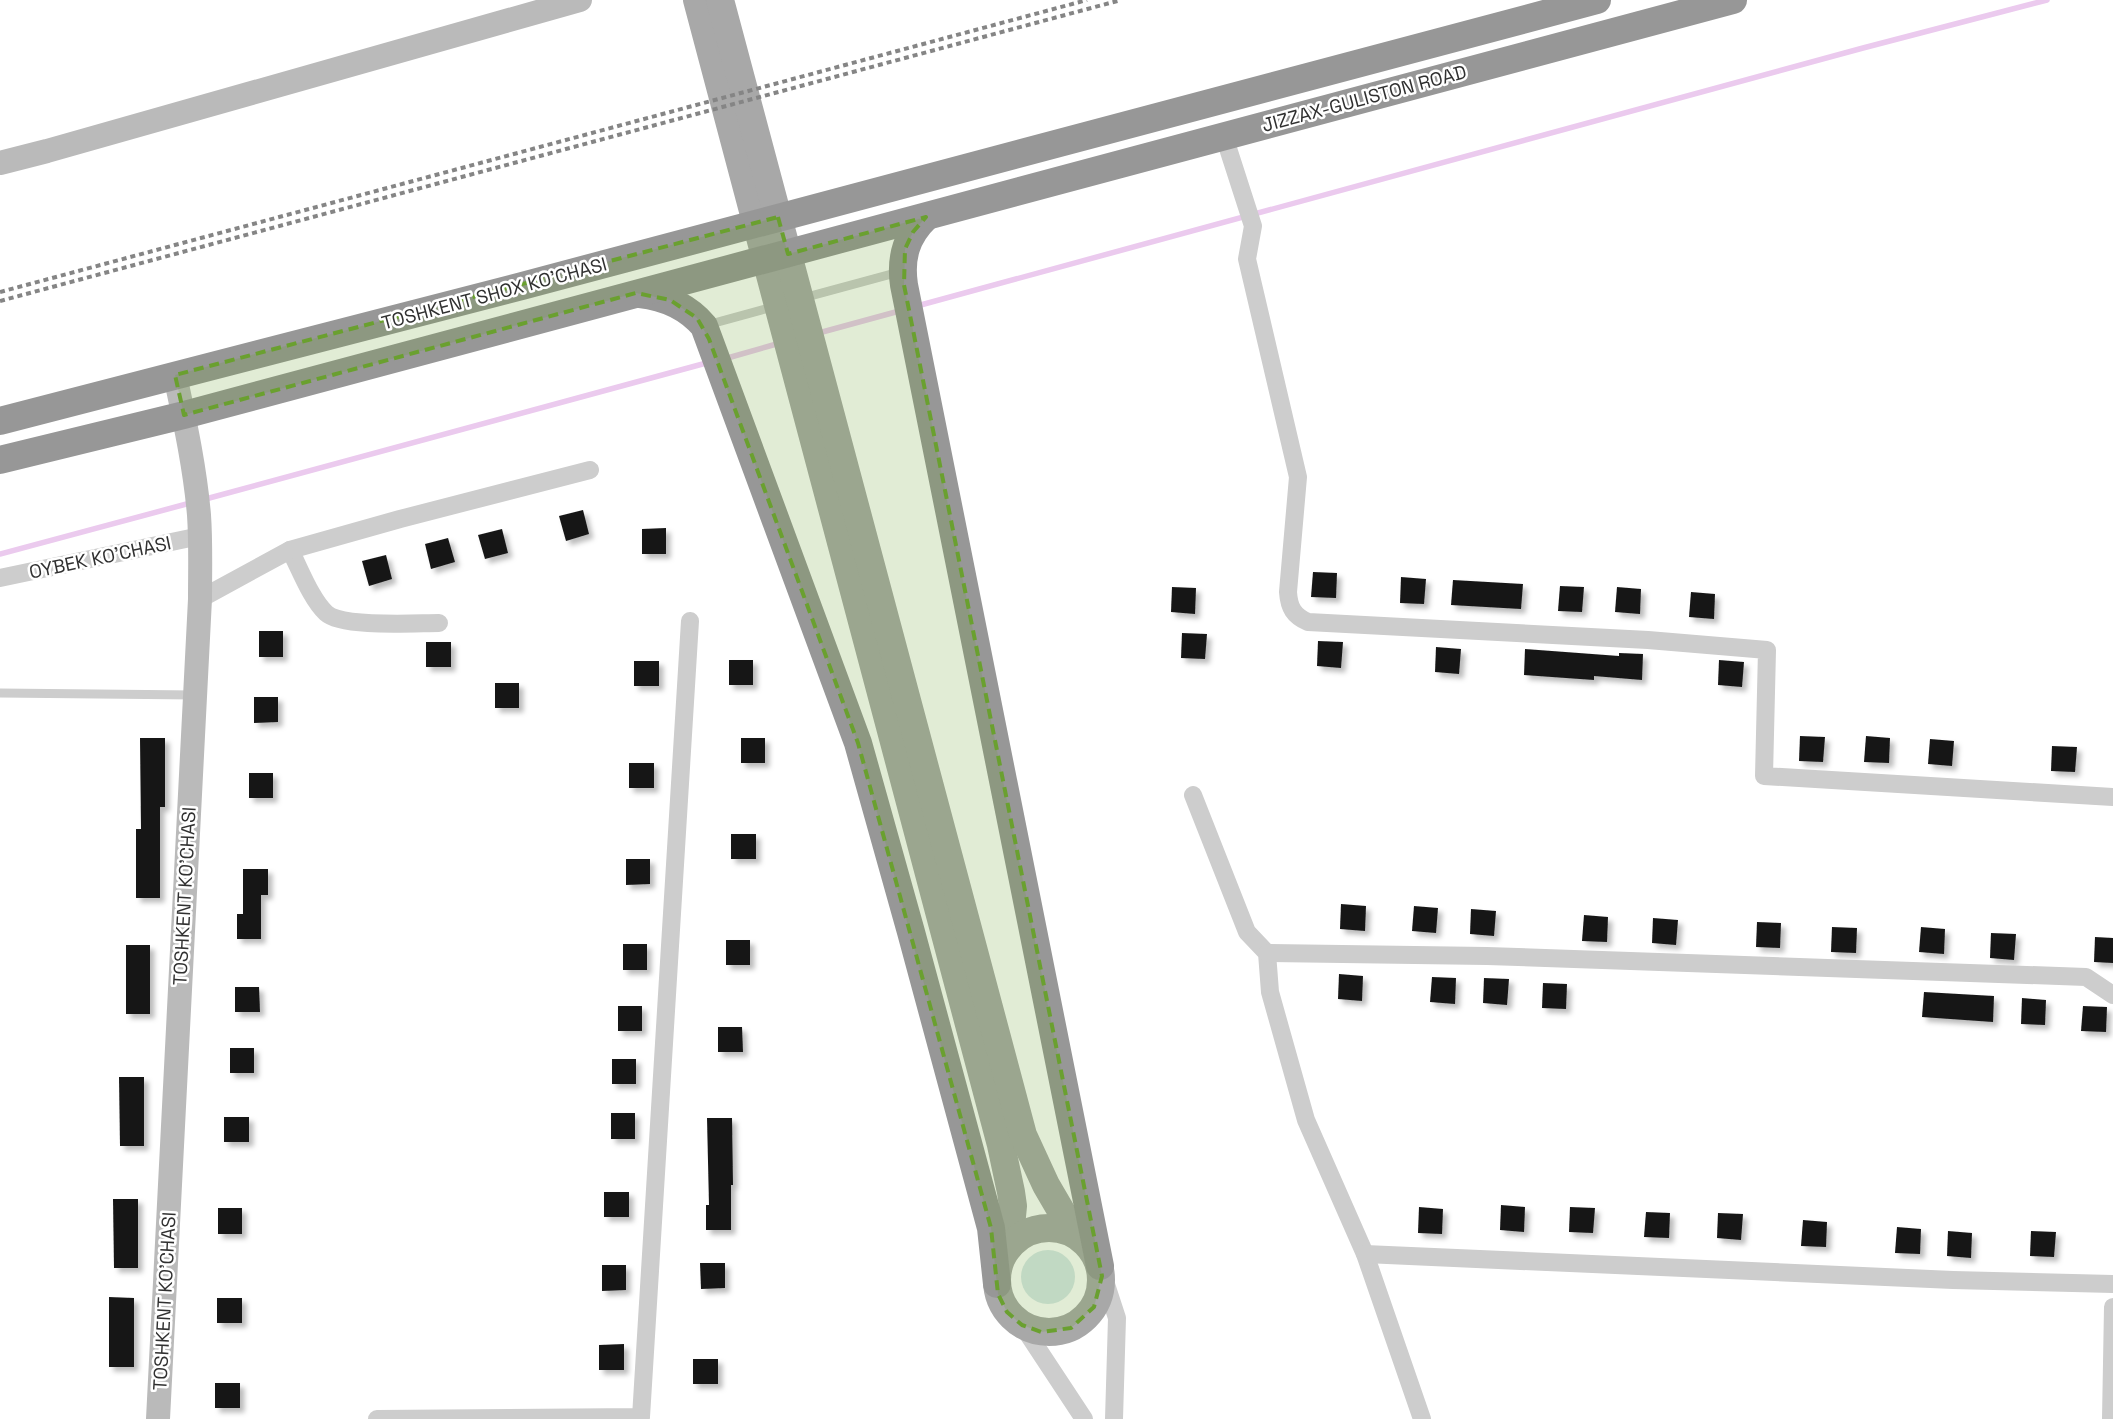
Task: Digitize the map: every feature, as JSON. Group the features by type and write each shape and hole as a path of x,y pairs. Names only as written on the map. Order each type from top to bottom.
{"highway":[{"name":"JIZZAX-GULISTON ROAD","path":"986,161 1597,0"},
{"name":"JIZZAX-GULISTON ROAD","path":"996,198 1733,0"},
{"name":"TOSHKENT SHOX KO'CHASI","path":"0,421 531,283 986,161"},
{"name":"TOSHKENT SHOX KO'CHASI","path":"0,460 184,415 996,198"},
{"path":"926,217 912,232 908,240 903,258 903,278 1100,1266"},
{"path":"636,293 670,300 690,312 706,332 858,744 991,1228 997,1284"}],"main road":[{"path":"697,0 819,416 1023,1135 1046,1185 1074,1233 1090,1247 1100,1266 1102,1276 1099,1297 1091,1311 1080,1322 1061,1331 1051,1333 1031,1330 1007,1312 1002,1303 997,1284 999,1264 1009,1247 1024,1234 1043,1228 1058,1228 1074,1233"},
{"path":"720,0 819,416 1012,1192 1009,1247"}],"street":[{"path":"0,162 47,152 580,0"},
{"path":"1224,136 1253,226 1247,258 1298,477 1288,592 1292,610 1299,618 1308,622 1648,640 1767,650 1764,776 2113,797"},
{"name":"TOSHKENT KO'CHASI","path":"158,1419 200,600 200,526 195,476 175,376"},
{"path":"200,600 290,550 400,519 590,470"},
{"name":"OYBEK KO’CHASI","path":"0,578 200,526"},
{"path":"290,550 319,605 327,614 340,621 438,623"},
{"path":"377,1419 641,1418 690,621"},
{"path":"1193,796 1247,932 1267,953 1270,992 1306,1120 1365,1254 1422,1419"},
{"path":"1267,953 1497,956 2086,977 2113,995"},
{"path":"1365,1254 1953,1280 2113,1284"},
{"path":"1100,1266 1117,1318 1114,1419"},
{"path":"2111,1419 2113,1307"},
{"path":"1022,1325 1084,1419"}],"lane":[{"path":"706,332 788,302 903,278"},
{"path":"0,693 195,695"}],"highlighted area":[{"path":"778,217 788,254 926,217 913,232 905,249 904,285 1102,1276 1094,1307 1071,1328 1041,1332 1022,1325 1007,1312 998,1294 991,1228 858,743 709,339 697,318 670,300 636,293 184,415 175,375"}],"shaded area":[{"path":"1043,1250 1053,1250 1067,1258 1073,1267 1075,1277 1073,1287 1067,1296 1053,1304 1043,1304 1033,1299 1026,1292 1021,1282 1021,1272 1026,1262 1033,1255"}],"building":[{"path":"583,510 589,534 566,541 559,516"},
{"path":"666,528 666,554 642,554 642,529"},
{"path":"502,529 508,553 485,559 478,535"},
{"path":"448,538 455,562 431,569 425,544"},
{"path":"386,555 392,579 369,586 362,561"},
{"path":"1313,572 1337,573 1336,598 1311,597"},
{"path":"1401,577 1426,579 1424,604 1400,603"},
{"path":"1453,580 1523,584 1521,609 1451,605"},
{"path":"1560,586 1584,587 1582,612 1558,611"},
{"path":"1172,587 1196,588 1195,614 1171,612"},
{"path":"1617,587 1641,589 1640,614 1615,612"},
{"path":"1691,592 1715,594 1714,619 1689,617"},
{"path":"259,631 283,631 283,657 259,657"},
{"path":"1182,633 1207,634 1205,659 1181,658"},
{"path":"1318,641 1343,642 1341,668 1317,666"},
{"path":"426,642 451,642 451,667 426,667"},
{"path":"1436,647 1461,649 1459,674 1435,672"},
{"path":"1525,649 1619,656 1619,653 1643,654 1642,680 1594,676 1594,680 1524,675"},
{"path":"729,660 753,660 753,685 729,685"},
{"path":"1719,660 1744,662 1742,687 1718,685"},
{"path":"634,661 659,661 659,686 634,686"},
{"path":"495,683 519,683 519,708 495,708"},
{"path":"254,697 278,697 278,722 254,723"},
{"path":"1800,736 1825,737 1823,762 1799,761"},
{"path":"1866,736 1890,738 1889,763 1864,762"},
{"path":"140,738 165,738 165,807 160,807 160,898 136,898 136,829 141,829"},
{"path":"741,738 765,738 765,763 741,763"},
{"path":"1930,739 1954,741 1952,766 1928,764"},
{"path":"2052,746 2077,747 2075,772 2051,771"},
{"path":"629,763 654,763 654,788 629,788"},
{"path":"249,773 273,773 273,798 249,798"},
{"path":"731,834 756,834 756,859 731,859"},
{"path":"626,859 650,859 650,884 626,885"},
{"path":"243,869 268,869 268,895 261,895 261,939 237,939 237,914 243,914"},
{"path":"1341,904 1366,906 1365,931 1340,929"},
{"path":"1414,906 1438,908 1436,933 1412,931"},
{"path":"1471,909 1496,911 1494,936 1470,934"},
{"path":"1584,915 1608,917 1607,942 1582,941"},
{"path":"1653,918 1678,920 1676,945 1652,943"},
{"path":"1757,922 1781,923 1780,948 1756,947"},
{"path":"1832,927 1857,928 1856,953 1831,952"},
{"path":"1921,927 1945,929 1944,954 1919,952"},
{"path":"1991,933 2016,934 2014,960 1990,958"},
{"path":"2095,937 2113,938 2113,963 2094,962"},
{"path":"726,940 750,940 750,965 726,965"},
{"path":"623,944 647,944 647,970 623,970"},
{"path":"126,945 150,945 150,1014 126,1014"},
{"path":"1339,974 1363,976 1362,1001 1338,999"},
{"path":"1432,977 1456,978 1455,1004 1430,1002"},
{"path":"1484,978 1509,979 1507,1005 1483,1003"},
{"path":"1543,983 1567,984 1566,1009 1542,1008"},
{"path":"235,987 259,987 260,1012 235,1012"},
{"path":"1924,992 1994,996 1993,1022 1922,1017"},
{"path":"2022,998 2046,1000 2045,1025 2021,1024"},
{"path":"618,1006 642,1006 642,1031 618,1031"},
{"path":"2083,1006 2107,1007 2106,1032 2081,1031"},
{"path":"718,1027 742,1027 743,1052 718,1052"},
{"path":"230,1048 254,1048 254,1073 230,1073"},
{"path":"612,1059 636,1059 636,1084 612,1084"},
{"path":"119,1077 144,1077 144,1146 120,1146"},
{"path":"611,1113 635,1113 635,1139 611,1139"},
{"path":"224,1117 249,1117 249,1142 224,1142"},
{"path":"707,1118 732,1118 733,1185 731,1185 731,1230 706,1230 706,1205 709,1205"},
{"path":"604,1192 629,1192 629,1217 604,1217"},
{"path":"113,1199 138,1199 138,1268 114,1268"},
{"path":"1501,1205 1525,1207 1524,1232 1500,1230"},
{"path":"1419,1207 1443,1209 1442,1234 1418,1233"},
{"path":"1570,1207 1595,1208 1593,1233 1569,1232"},
{"path":"218,1208 242,1208 242,1234 218,1234"},
{"path":"1646,1212 1670,1213 1669,1238 1644,1237"},
{"path":"1718,1213 1743,1214 1741,1240 1717,1238"},
{"path":"1803,1220 1827,1222 1826,1247 1801,1246"},
{"path":"1897,1227 1921,1229 1920,1254 1895,1253"},
{"path":"1948,1231 1972,1233 1971,1258 1947,1256"},
{"path":"2031,1231 2056,1232 2054,1257 2030,1256"},
{"path":"700,1263 725,1263 725,1288 701,1289"},
{"path":"602,1265 626,1265 626,1290 602,1291"},
{"path":"109,1297 134,1298 134,1367 109,1367"},
{"path":"217,1298 242,1298 242,1323 217,1323"},
{"path":"624,1344 624,1370 599,1370 599,1345"},
{"path":"693,1359 718,1359 718,1384 693,1384"},
{"path":"215,1383 240,1383 240,1408 215,1408"}],"waterway":[{"path":"917,306 1863,48 2047,0"},
{"path":"815,334 903,310"},
{"path":"724,359 780,343"},
{"path":"202,500 710,362"},
{"path":"0,554 194,502"}],"railway":[{"path":"0,292 1087,0"},
{"path":"0,301 1121,0"}]}
